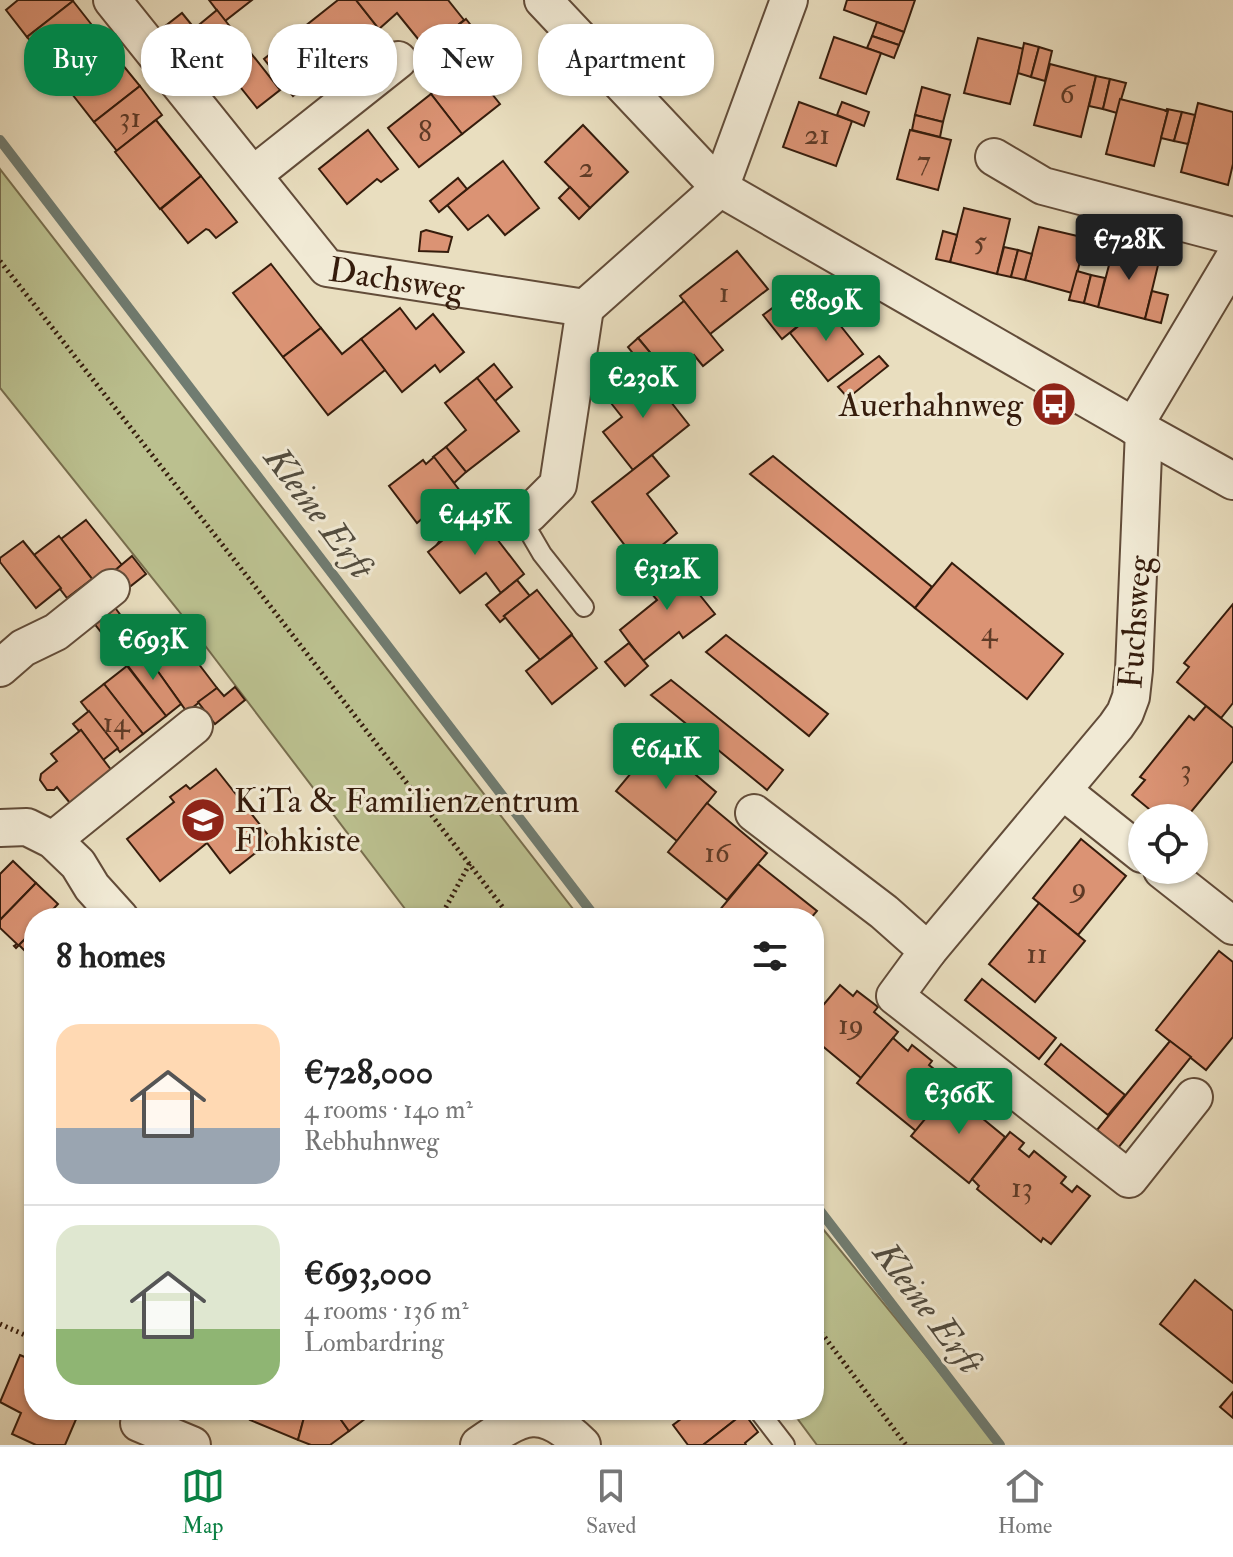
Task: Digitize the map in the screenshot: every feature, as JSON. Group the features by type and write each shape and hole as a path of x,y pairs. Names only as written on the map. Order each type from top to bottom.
{"street":[{"name":"Dachsweg","path":"112,0 327,268 585,308"},
{"path":"543,0 720,188 1233,481"},
{"path":"529,514 558,485 585,308 720,188 789,0"},
{"path":"253,175 398,60"},
{"path":"994,157 1043,186 1233,236"},
{"path":"1139,428 1233,260"},
{"name":"Fuchsweg","path":"1139,428 1134,670 1131,697 1125,713 928,951 895,996 1129,1179 1194,1097"},
{"path":"0,668 23,648 56,632 111,588"},
{"path":"53,840 194,726"},
{"path":"1063,791 1128,843"},
{"path":"754,813 884,912 928,951"},
{"path":"0,828 27,827 53,840 78,864 92,887 111,908"},
{"path":"1180,884 1233,926"},
{"path":"479,1445 516,1420"},
{"path":"548,1420 559,1423 582,1445"},
{"path":"136,1426 192,1445"}],"lane":[{"path":"529,514 528,530 542,554 584,607"},
{"path":"766,1420 785,1445"}],"path":[{"path":"0,261 504,908"},
{"path":"445,908 470,863"},
{"path":"0,1324 24,1335"},
{"path":"824,1336 906,1445"}],"green space":[{"path":"0,169 572,908 404,908 178,610 0,388"},
{"path":"824,1230 999,1445 817,1445 798,1420 824,1420"}],"building":[{"path":"18,0 73,1 44,24 24,24 24,33 6,10"},
{"path":"209,0 252,0 225,21"},
{"path":"338,0 356,0 375,24 308,24"},
{"path":"356,0 448,0 464,20 459,24 413,24 413,33 397,13 385,24 375,24"},
{"path":"847,0 915,0 904,32 844,10"},
{"path":"73,1 91,24 44,24"},
{"path":"217,10 228,24 200,24"},
{"path":"182,13 191,24 168,24"},
{"path":"877,22 904,32 899,45 872,36"},
{"path":"872,36 899,45 894,58 867,48"},
{"path":"834,37 881,53 866,94 820,78"},
{"path":"978,38 1024,49 1010,104 964,93"},
{"path":"1024,43 1039,47 1031,77 1018,73"},
{"path":"1039,47 1052,51 1045,81 1031,77"},
{"path":"252,54 268,75 268,96 272,96 257,108 247,96 252,96"},
{"path":"1050,64 1096,76 1081,137 1034,125"},
{"path":"125,68 140,86 94,122 74,96 125,96"},
{"path":"1096,76 1110,79 1103,109 1089,106"},
{"path":"1110,79 1126,83 1117,113 1103,109"},
{"path":"140,86 141,96 148,96 162,115 117,151 94,122"},
{"path":"922,87 950,95 943,122 915,115"},
{"path":"433,96 494,96 500,104 462,134"},
{"path":"433,96 462,134 419,167 388,128"},
{"path":"1120,99 1168,111 1154,166 1106,154"},
{"path":"799,102 852,121 836,166 783,147"},
{"path":"842,102 869,112 864,126 837,115"},
{"path":"1198,103 1233,112 1233,164 1228,185 1181,172"},
{"path":"1167,109 1182,112 1174,141 1161,138"},
{"path":"1182,112 1195,115 1188,144 1174,141"},
{"path":"915,115 943,122 940,137 912,130"},
{"path":"156,120 201,176 160,209 115,152"},
{"path":"583,125 628,172 590,208 545,162"},
{"path":"368,130 398,169 381,182 377,179 347,204 319,169"},
{"path":"910,130 951,140 938,190 897,179"},
{"path":"503,161 539,208 505,235 488,215 468,230 447,205"},
{"path":"201,176 237,222 216,238 206,229 188,243 161,209"},
{"path":"458,178 467,189 439,212 430,201"},
{"path":"570,187 590,208 579,219 559,198"},
{"path":"964,208 1010,219 997,274 950,262"},
{"path":"1039,227 1086,238 1072,293 1025,280"},
{"path":"426,230 452,237 448,252 419,251 421,232"},
{"path":"943,231 957,235 950,262 936,259"},
{"path":"1114,246 1160,257 1145,319 1098,307"},
{"path":"1004,247 1018,250 1011,277 997,274"},
{"path":"1018,250 1032,254 1025,280 1011,277"},
{"path":"737,251 768,289 710,334 680,296"},
{"path":"271,264 321,328 283,357 233,293"},
{"path":"1077,271 1091,275 1084,303 1069,300"},
{"path":"1091,275 1105,278 1098,307 1084,303"},
{"path":"1152,291 1168,295 1161,323 1145,319"},
{"path":"786,298 804,321 782,339 763,315"},
{"path":"684,301 723,350 703,366 694,355 669,376 638,338"},
{"path":"824,305 863,354 828,381 790,333"},
{"path":"400,308 416,329 433,314 464,352 440,372 435,365 402,392 361,339"},
{"path":"321,328 342,354 361,339 385,370 328,415 283,357"},
{"path":"638,338 659,363 647,371 628,347"},
{"path":"879,356 888,366 848,398 838,387"},
{"path":"494,364 512,387 495,401 477,378"},
{"path":"645,369 689,425 633,470 603,432 622,417 607,398"},
{"path":"477,378 519,431 466,472 446,447 466,430 445,403"},
{"path":"446,447 466,472 454,483 433,457"},
{"path":"652,455 669,476 647,494 677,533 639,564 592,502"},
{"path":"773,456 932,587 915,608 750,474"},
{"path":"434,457 477,513 436,546 440,540 423,518 417,523 389,486 423,460 426,464"},
{"path":"477,513 524,574 501,593 486,573 460,593 428,552"},
{"path":"86,520 122,565 97,585 61,539"},
{"path":"59,536 92,579 67,598 34,555"},
{"path":"23,541 61,588 36,608 0,562 0,558"},
{"path":"661,546 671,559 642,582 631,569"},
{"path":"132,556 146,574 127,589 113,572"},
{"path":"671,559 715,614 683,638 679,632 643,661 620,630 657,600 642,582"},
{"path":"952,563 1063,654 1027,699 915,608"},
{"path":"517,580 530,596 500,622 486,605"},
{"path":"537,590 572,634 540,660 504,616"},
{"path":"110,601 125,621 105,637 89,617"},
{"path":"1233,604 1233,703 1221,718 1177,682 1189,667 1184,663"},
{"path":"163,617 217,688 187,712 135,640"},
{"path":"572,635 597,668 552,704 526,671"},
{"path":"726,635 828,714 809,736 706,652"},
{"path":"629,643 648,666 625,686 605,662"},
{"path":"142,649 181,704 166,716 125,662"},
{"path":"127,666 166,716 143,734 104,684"},
{"path":"671,680 783,770 767,790 651,695"},
{"path":"104,684 143,734 120,752 81,702"},
{"path":"235,687 245,700 215,724 198,702 217,688 224,696"},
{"path":"1206,706 1233,728 1233,761 1198,804 1143,804 1132,795 1145,780 1140,777 1189,716 1194,720"},
{"path":"89,711 118,748 103,760 73,724"},
{"path":"81,730 112,771 70,803 57,787 47,790 40,780 41,774 57,761 51,754"},
{"path":"657,742 716,792 677,841 616,791"},
{"name":"KiTa & Familienzentrum Flohkiste","path":"216,769 272,840 230,873 207,843 160,881 127,839 174,802 170,797 186,785 190,789"},
{"path":"707,803 767,853 727,900 668,852"},
{"path":"1081,839 1126,876 1078,935 1033,898"},
{"path":"13,861 36,883 0,920 0,874"},
{"path":"758,864 813,908 721,908"},
{"path":"36,883 58,904 54,908 24,908 24,940 16,948 14,946 17,944 0,928 0,920"},
{"path":"1039,903 1085,941 1035,1002 989,964"},
{"path":"1219,951 1233,962 1233,1037 1206,1070 1156,1030"},
{"path":"982,979 1056,1038 1039,1059 965,1000"},
{"path":"840,985 853,996 857,991 878,1007 874,1012 898,1032 861,1078 824,1047 824,1004"},
{"path":"893,1038 908,1051 912,1045 932,1061 929,1065 953,1084 916,1131 857,1083"},
{"path":"1170,1041 1191,1057 1118,1148 1097,1130"},
{"path":"1061,1044 1125,1095 1108,1115 1045,1064"},
{"path":"948,1091 962,1102 966,1096 986,1112 982,1118 1005,1137 969,1183 911,1136"},
{"path":"1010,1132 1024,1143 1019,1149 1029,1157 1034,1151 1066,1177 1061,1183 1072,1192 1077,1186 1090,1196 1051,1244 1043,1238 1041,1242 977,1189 979,1186 972,1179"},
{"path":"1195,1280 1233,1311 1233,1383 1160,1324"},
{"path":"20,1355 24,1357 24,1420 76,1420 65,1445 36,1445 12,1434 21,1413 0,1402"},
{"path":"1233,1392 1233,1418 1220,1407"},
{"path":"250,1420 303,1420 298,1440"},
{"path":"303,1420 341,1420 349,1431 330,1445 311,1445 298,1440"},
{"path":"341,1420 363,1420 349,1431"},
{"path":"680,1420 735,1420 703,1445 688,1445 673,1425"},
{"path":"735,1420 749,1420 758,1432 746,1445 703,1445"}],"waterway":[{"name":"Kleine Erft","path":"0,140 588,908"},
{"name":"Kleine Erft","path":"824,1216 1000,1445"}],"place":[{"name":"Auerhahnweg","path":"1054,404"},
{"name":"KiTa & Familienzentrum Flohkiste","path":"203,820"}]}
